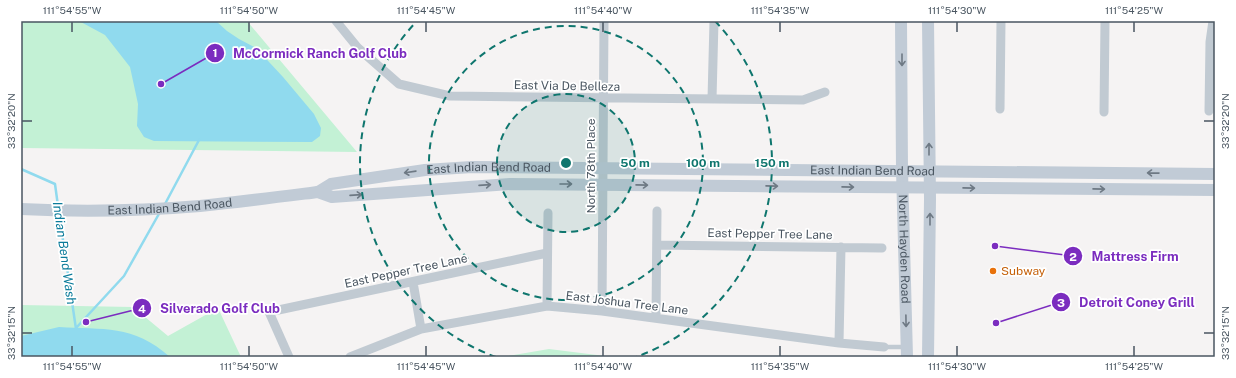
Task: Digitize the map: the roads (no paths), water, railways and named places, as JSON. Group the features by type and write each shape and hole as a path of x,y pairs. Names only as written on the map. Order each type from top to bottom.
{"main road":[{"name":"North Hayden Road","path":"901,21 902,170 907,352"},
{"name":"North Hayden Road","path":"928,21 930,188 928,357"},
{"name":"East Indian Bend Road","path":"21,209 99,211 180,207 318,192 331,184 425,170 472,167 603,167 1215,174"},
{"name":"East Indian Bend Road","path":"318,192 332,197 510,184 1215,190"}],"street":[{"name":"East Via De Belleza","path":"336,21 358,48 399,84 450,96 603,99 803,100 825,92"},
{"name":"North 78th Place","path":"602,311 604,21"},
{"path":"712,99 714,21"},
{"path":"1000,109 1001,21"},
{"path":"1104,112 1105,21"},
{"path":"1209,111 1210,42 1213,21"},
{"path":"656,318 657,211"},
{"path":"547,306 548,214"},
{"name":"East Pepper Tree Lane","path":"657,244 882,248"},
{"path":"839,343 841,247"},
{"name":"East Pepper Tree Lane","path":"289,357 269,312 547,253"},
{"path":"413,282 422,329"},
{"name":"East Joshua Tree Lane","path":"350,357 422,329 547,306 602,311 884,348"}],"lane":[{"name":"East Joshua Tree Lane","path":"884,348 907,352"}],"water":[{"path":"79,21 216,21 227,31 256,48 283,77 314,114 321,128 320,136 312,142 154,141 144,137 137,126 138,104 130,67 105,35"},
{"path":"59,327 104,329 130,334 156,346 170,357 21,357 21,336"}],"waterway":[{"path":"165,204 199,140"},
{"name":"Indian Bend Wash","path":"21,169 55,184 58,206"},
{"path":"76,328 124,276 160,212"},
{"name":"Indian Bend Wash","path":"59,213 76,329"}],"place":[{"name":"McCormick Ranch Golf Club","path":"161,84"},
{"name":"Mattress Firm","path":"995,246"},
{"name":"Subway","path":"993,271"},
{"name":"Silverado Golf Club","path":"86,322"},
{"name":"Detroit Coney Grill","path":"996,323"}]}
